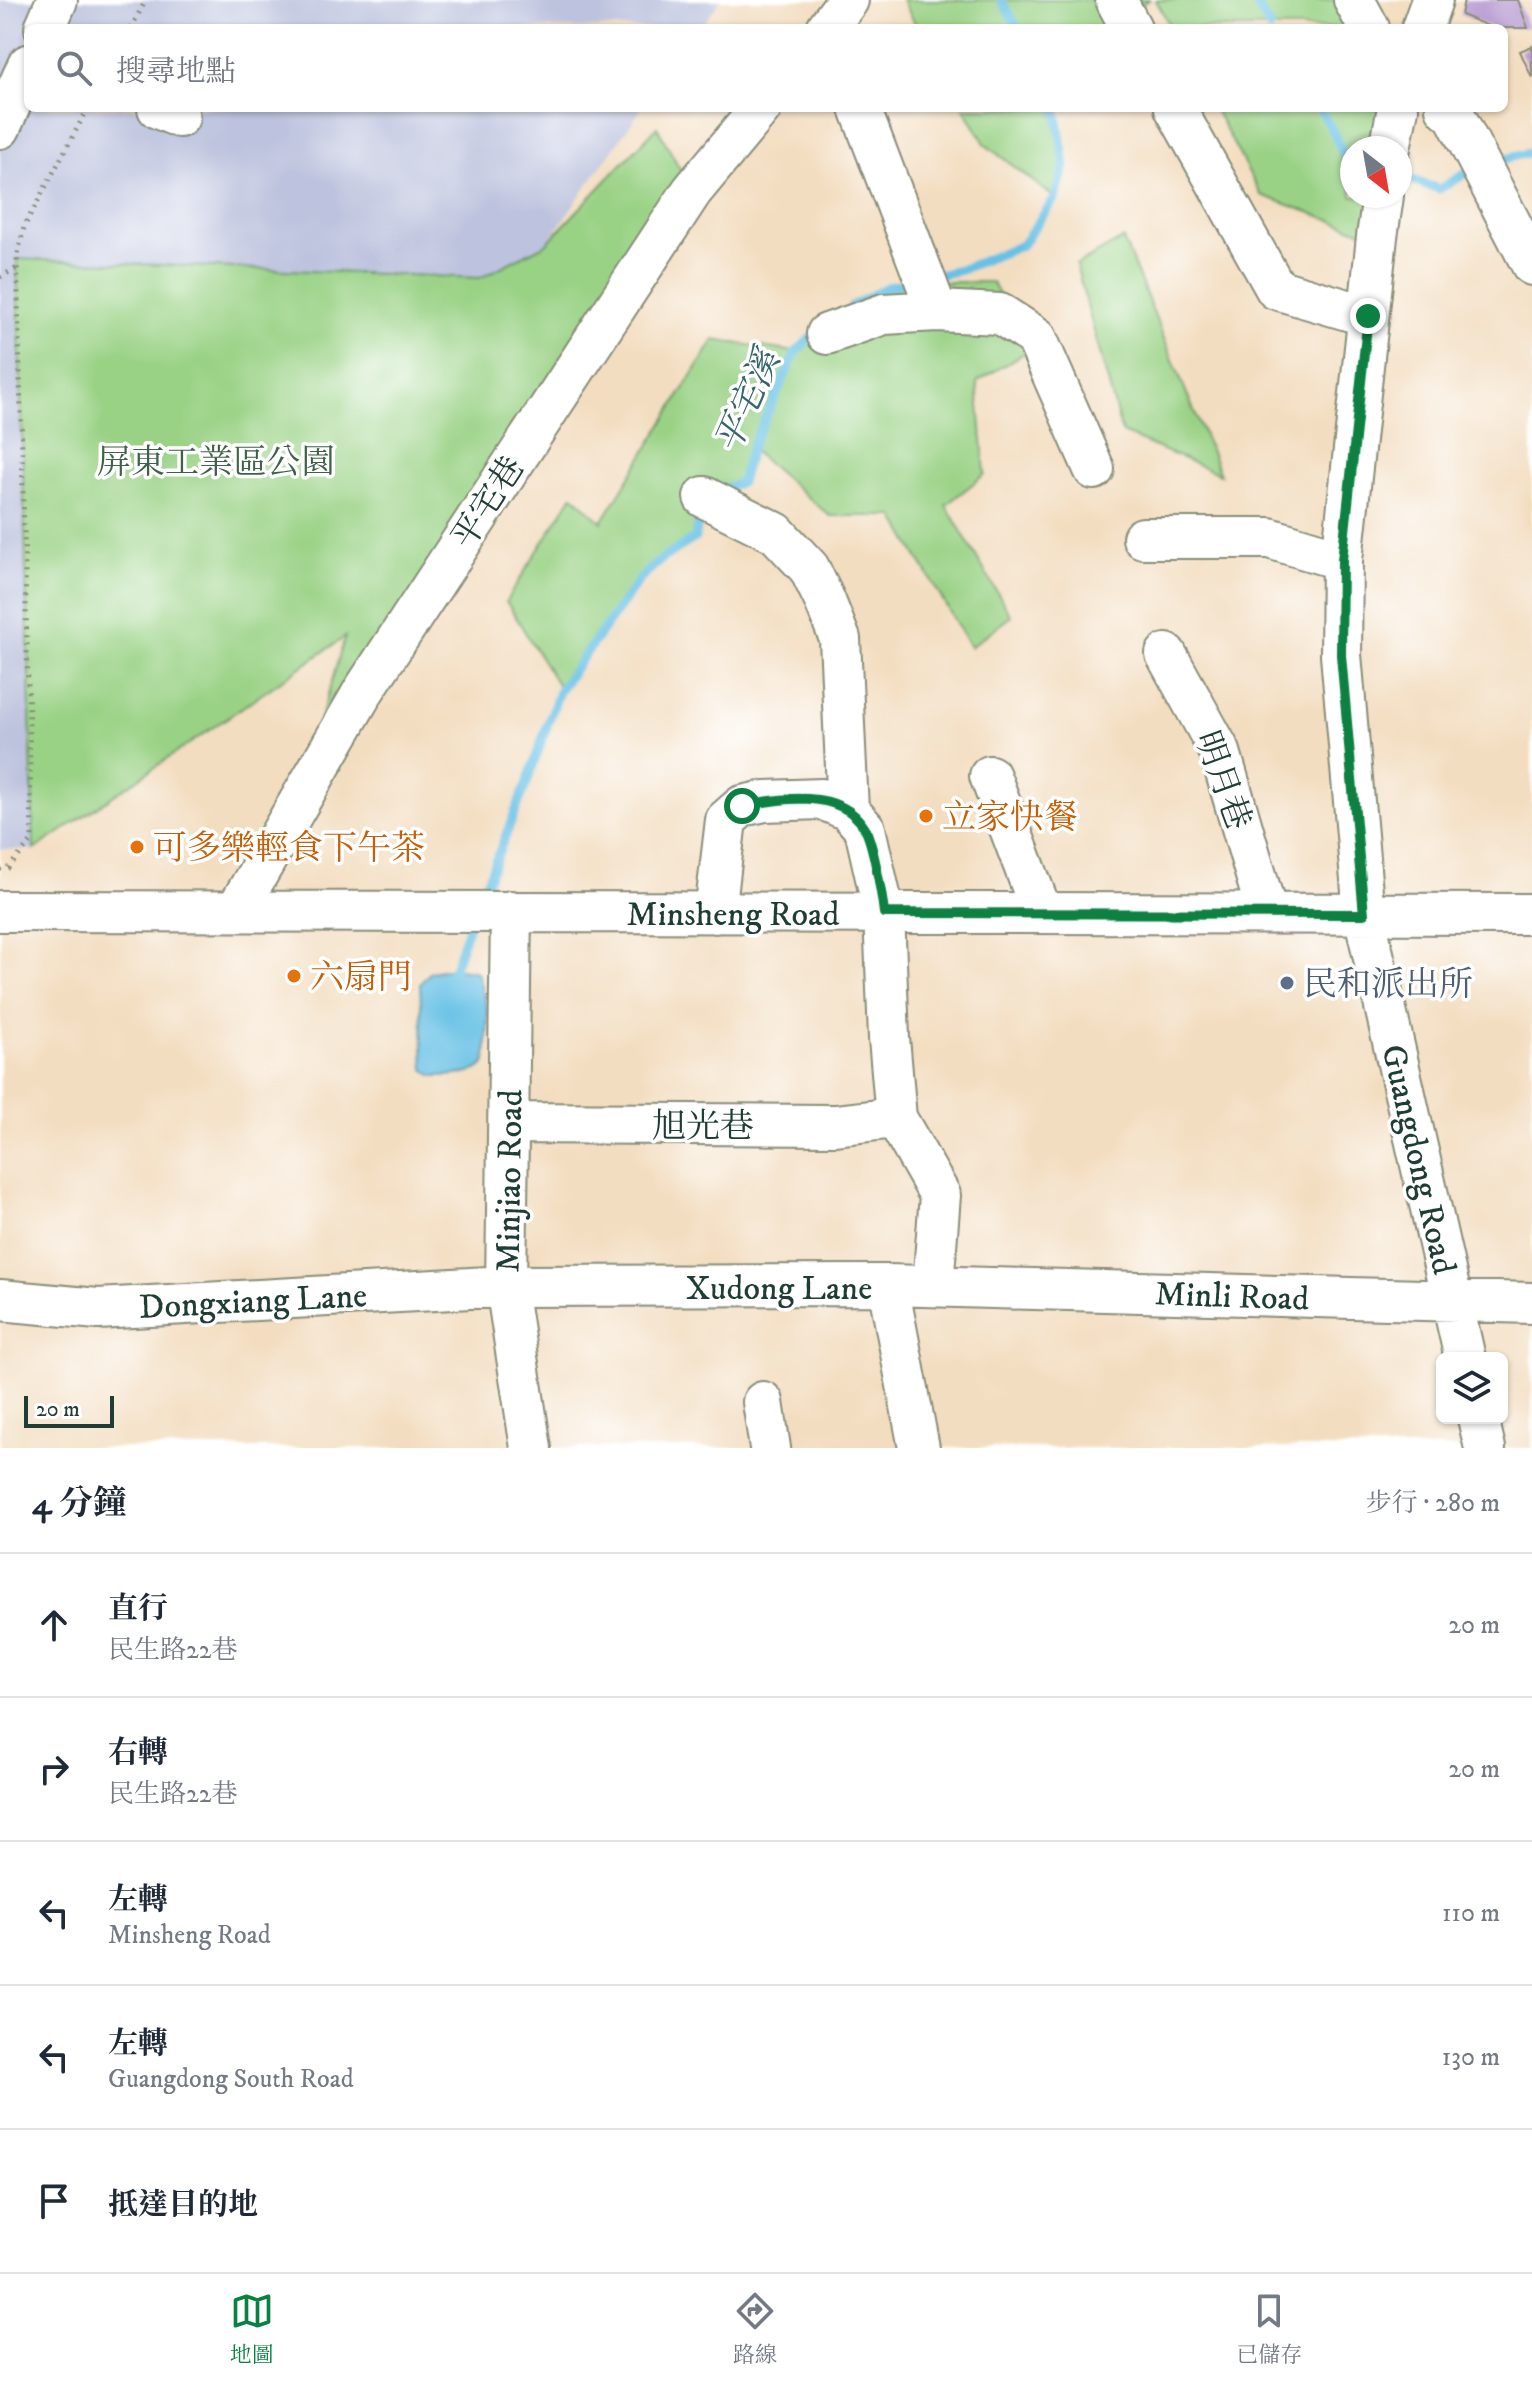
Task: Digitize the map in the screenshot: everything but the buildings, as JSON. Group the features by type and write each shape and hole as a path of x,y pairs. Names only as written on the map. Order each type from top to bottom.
{"street":[{"path":"47,24 57,0"},
{"path":"830,24 848,0"},
{"path":"1116,0 1129,24"},
{"path":"1354,0 1367,24"},
{"path":"1423,24 1432,0"},
{"path":"0,128 24,74"},
{"name":"平宅巷","path":"236,911 372,677 692,191 758,112"},
{"path":"862,112 937,311"},
{"path":"1177,112 1276,289 1368,316"},
{"path":"1392,136 1397,112"},
{"path":"1450,112 1532,265"},
{"name":"Guangdong Road","path":"1382,208 1342,560 1341,655 1364,914 1464,1352"},
{"path":"827,334 884,314 937,311 1000,314 1036,337 1094,469"},
{"path":"704,497 776,533 809,568 825,601 840,639 848,810"},
{"path":"1143,538 1269,538 1342,560"},
{"name":"明月巷","path":"1166,654 1220,752 1267,913"},
{"path":"990,776 1042,913"},
{"path":"715,913 726,820 742,806 765,801 822,799 848,810 865,829 884,913 896,1118 940,1195 933,1286"},
{"path":"0,911 236,911"},
{"name":"Minsheng Road","path":"236,911 1532,914"},
{"name":"Minjiao Road","path":"511,911 506,1286 531,1448"},
{"name":"旭光巷","path":"509,1123 835,1125 896,1118"},
{"name":"Minli Road","path":"888,1285 1532,1303"},
{"name":"Xudong Lane","path":"506,1286 888,1285 919,1448"},
{"name":"Dongxiang Lane","path":"0,1300 98,1309 506,1286"},
{"path":"763,1402 770,1448"},
{"path":"1479,1424 1485,1448"}],"path":[{"path":"133,24 146,0"},
{"path":"0,869 8,868 32,841 17,258 24,227 86,112"},
{"path":"0,277 17,268"}],"shaded area":[{"name":"屏東工業區公園","path":"0,0 721,0 703,24 24,24 24,112 639,112 546,244 346,636 34,850 0,849"}],"green space":[{"path":"902,0 1149,0 1108,24 916,24"},
{"path":"1156,0 1345,0 1358,24 1169,24"},
{"path":"966,112 1057,112 1065,166 1055,198 986,145"},
{"path":"1216,112 1397,112 1392,136 1340,136 1340,208 1381,208 1377,237 1261,195"},
{"name":"屏東工業區公園","path":"657,127 692,191 316,734 345,637 34,850 17,259 480,278 546,244"},
{"path":"1123,239 1220,474 1122,433 1076,265"},
{"path":"920,282 992,282 1031,349 977,382 985,474 946,505 1011,616 970,647 894,516 830,516 751,449 741,482 704,497 695,538 663,558 640,579 560,689 506,601 573,495 602,522 714,340 796,352 832,317 887,287"}],"water":[{"path":"454,968 477,972 488,1012 486,1062 469,1073 433,1076 424,1069 420,984 430,972"}],"waterway":[{"name":"平宅溪","path":"1001,0 1016,24"},
{"name":"平宅溪","path":"1254,0 1268,24"},
{"name":"平宅溪","path":"934,276 960,270 1022,245 1055,198 1065,166 1057,112"},
{"name":"平宅溪","path":"1321,112 1340,147"},
{"name":"平宅溪","path":"1489,163 1532,152"},
{"name":"平宅溪","path":"1412,180 1439,189 1472,170"},
{"name":"平宅溪","path":"852,306 887,287 916,280"},
{"name":"平宅溪","path":"717,492 741,482 751,448 796,352 815,334"},
{"name":"平宅溪","path":"479,901 528,780 560,689 640,579 663,558 695,538 702,505"},
{"name":"平宅溪","path":"454,968 470,922"}],"place":[{"name":"立家快餐","path":"926,816"},
{"name":"可多樂輕食下午茶","path":"137,847"},
{"name":"六扇門","path":"294,976"},
{"name":"民和派出所","path":"1287,983"}],"route":[{"path":"742,806 765,801 822,799 848,810 865,829 884,913 1364,914 1341,655 1342,560 1368,316"}]}
